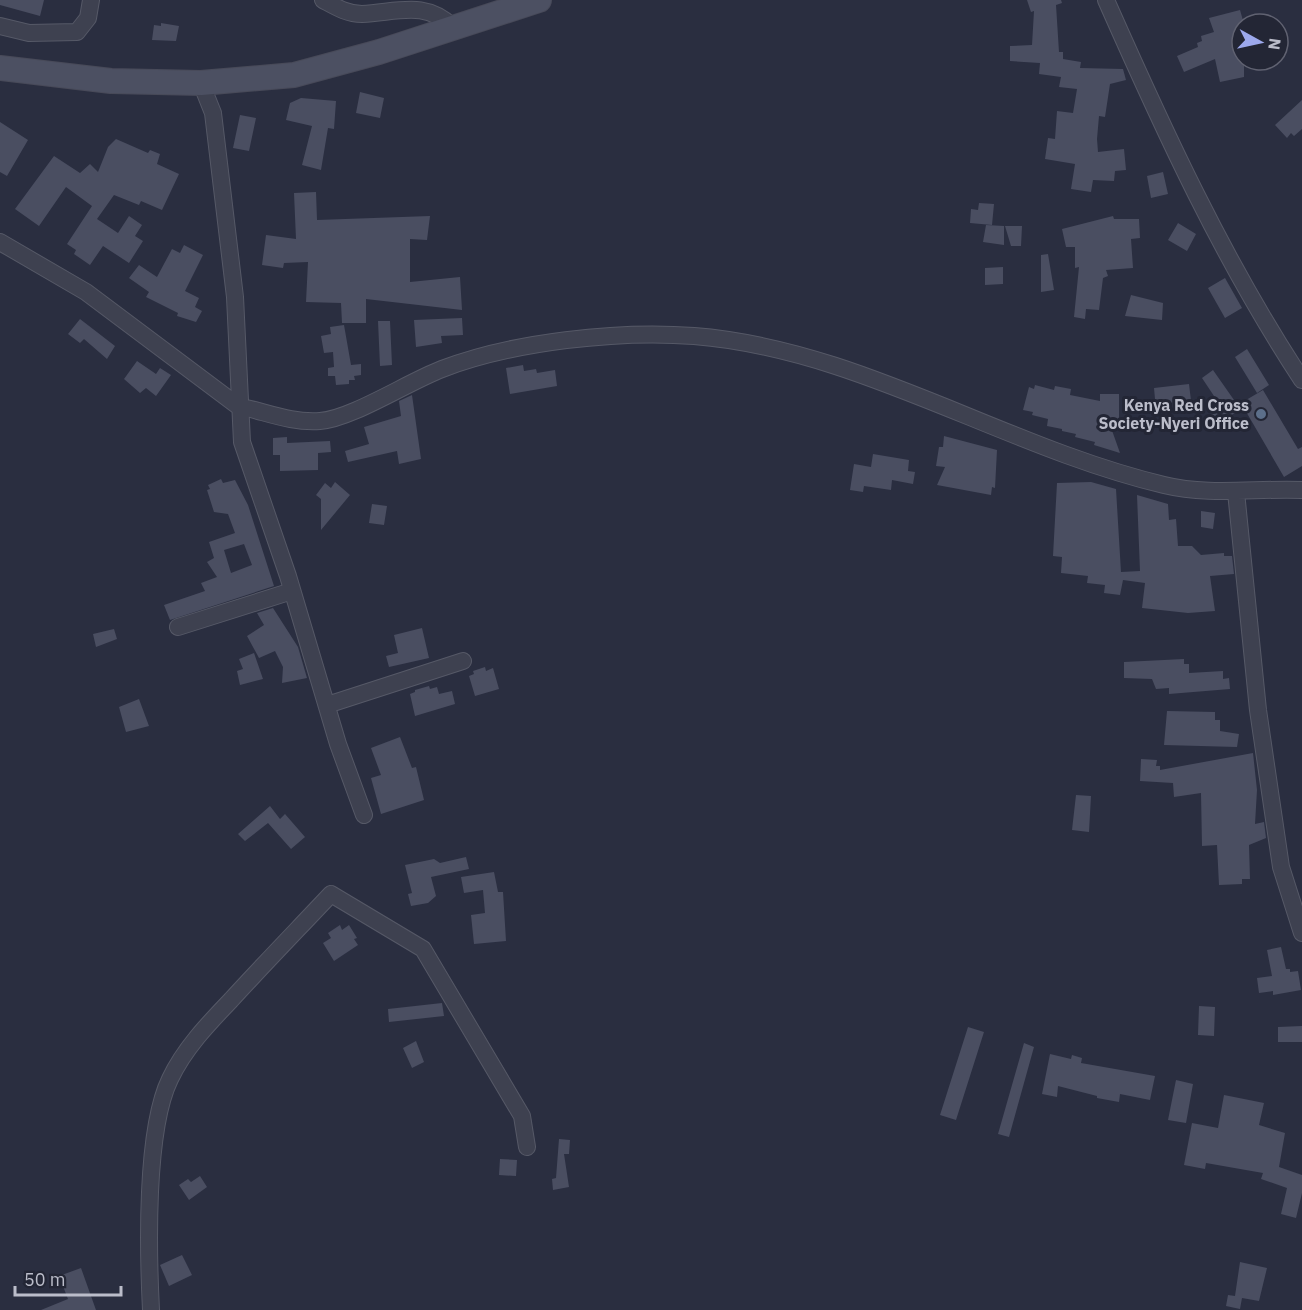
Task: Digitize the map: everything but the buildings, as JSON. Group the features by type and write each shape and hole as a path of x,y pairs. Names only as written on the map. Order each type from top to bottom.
{"main road":[{"path":"0,68 111,81 201,83 294,75 379,52 539,0"}],"street":[{"path":"0,26 29,33 77,32 88,18 91,0"},
{"path":"323,0 343,11 361,14 422,6 442,14 453,27"},
{"path":"1106,0 1189,183 1265,325 1302,380"},
{"path":"201,83 213,113 235,297 238,406 242,442 364,815"},
{"path":"0,243 86,292 238,406 285,420 322,421 349,413 444,368 487,356 572,340 692,336 758,345 858,375 1095,465 1161,484 1236,492 1302,490"},
{"path":"1236,492 1264,755 1281,867 1302,933"},
{"path":"178,627 292,591"},
{"path":"327,705 463,661"},
{"path":"151,1310 149,1272 153,1154 158,1112 170,1079 199,1034 331,894 423,949 522,1116 527,1147"}],"place":[{"name":"Kenya Red Cross Society-Nyeri Office","path":"1261,414"}]}
